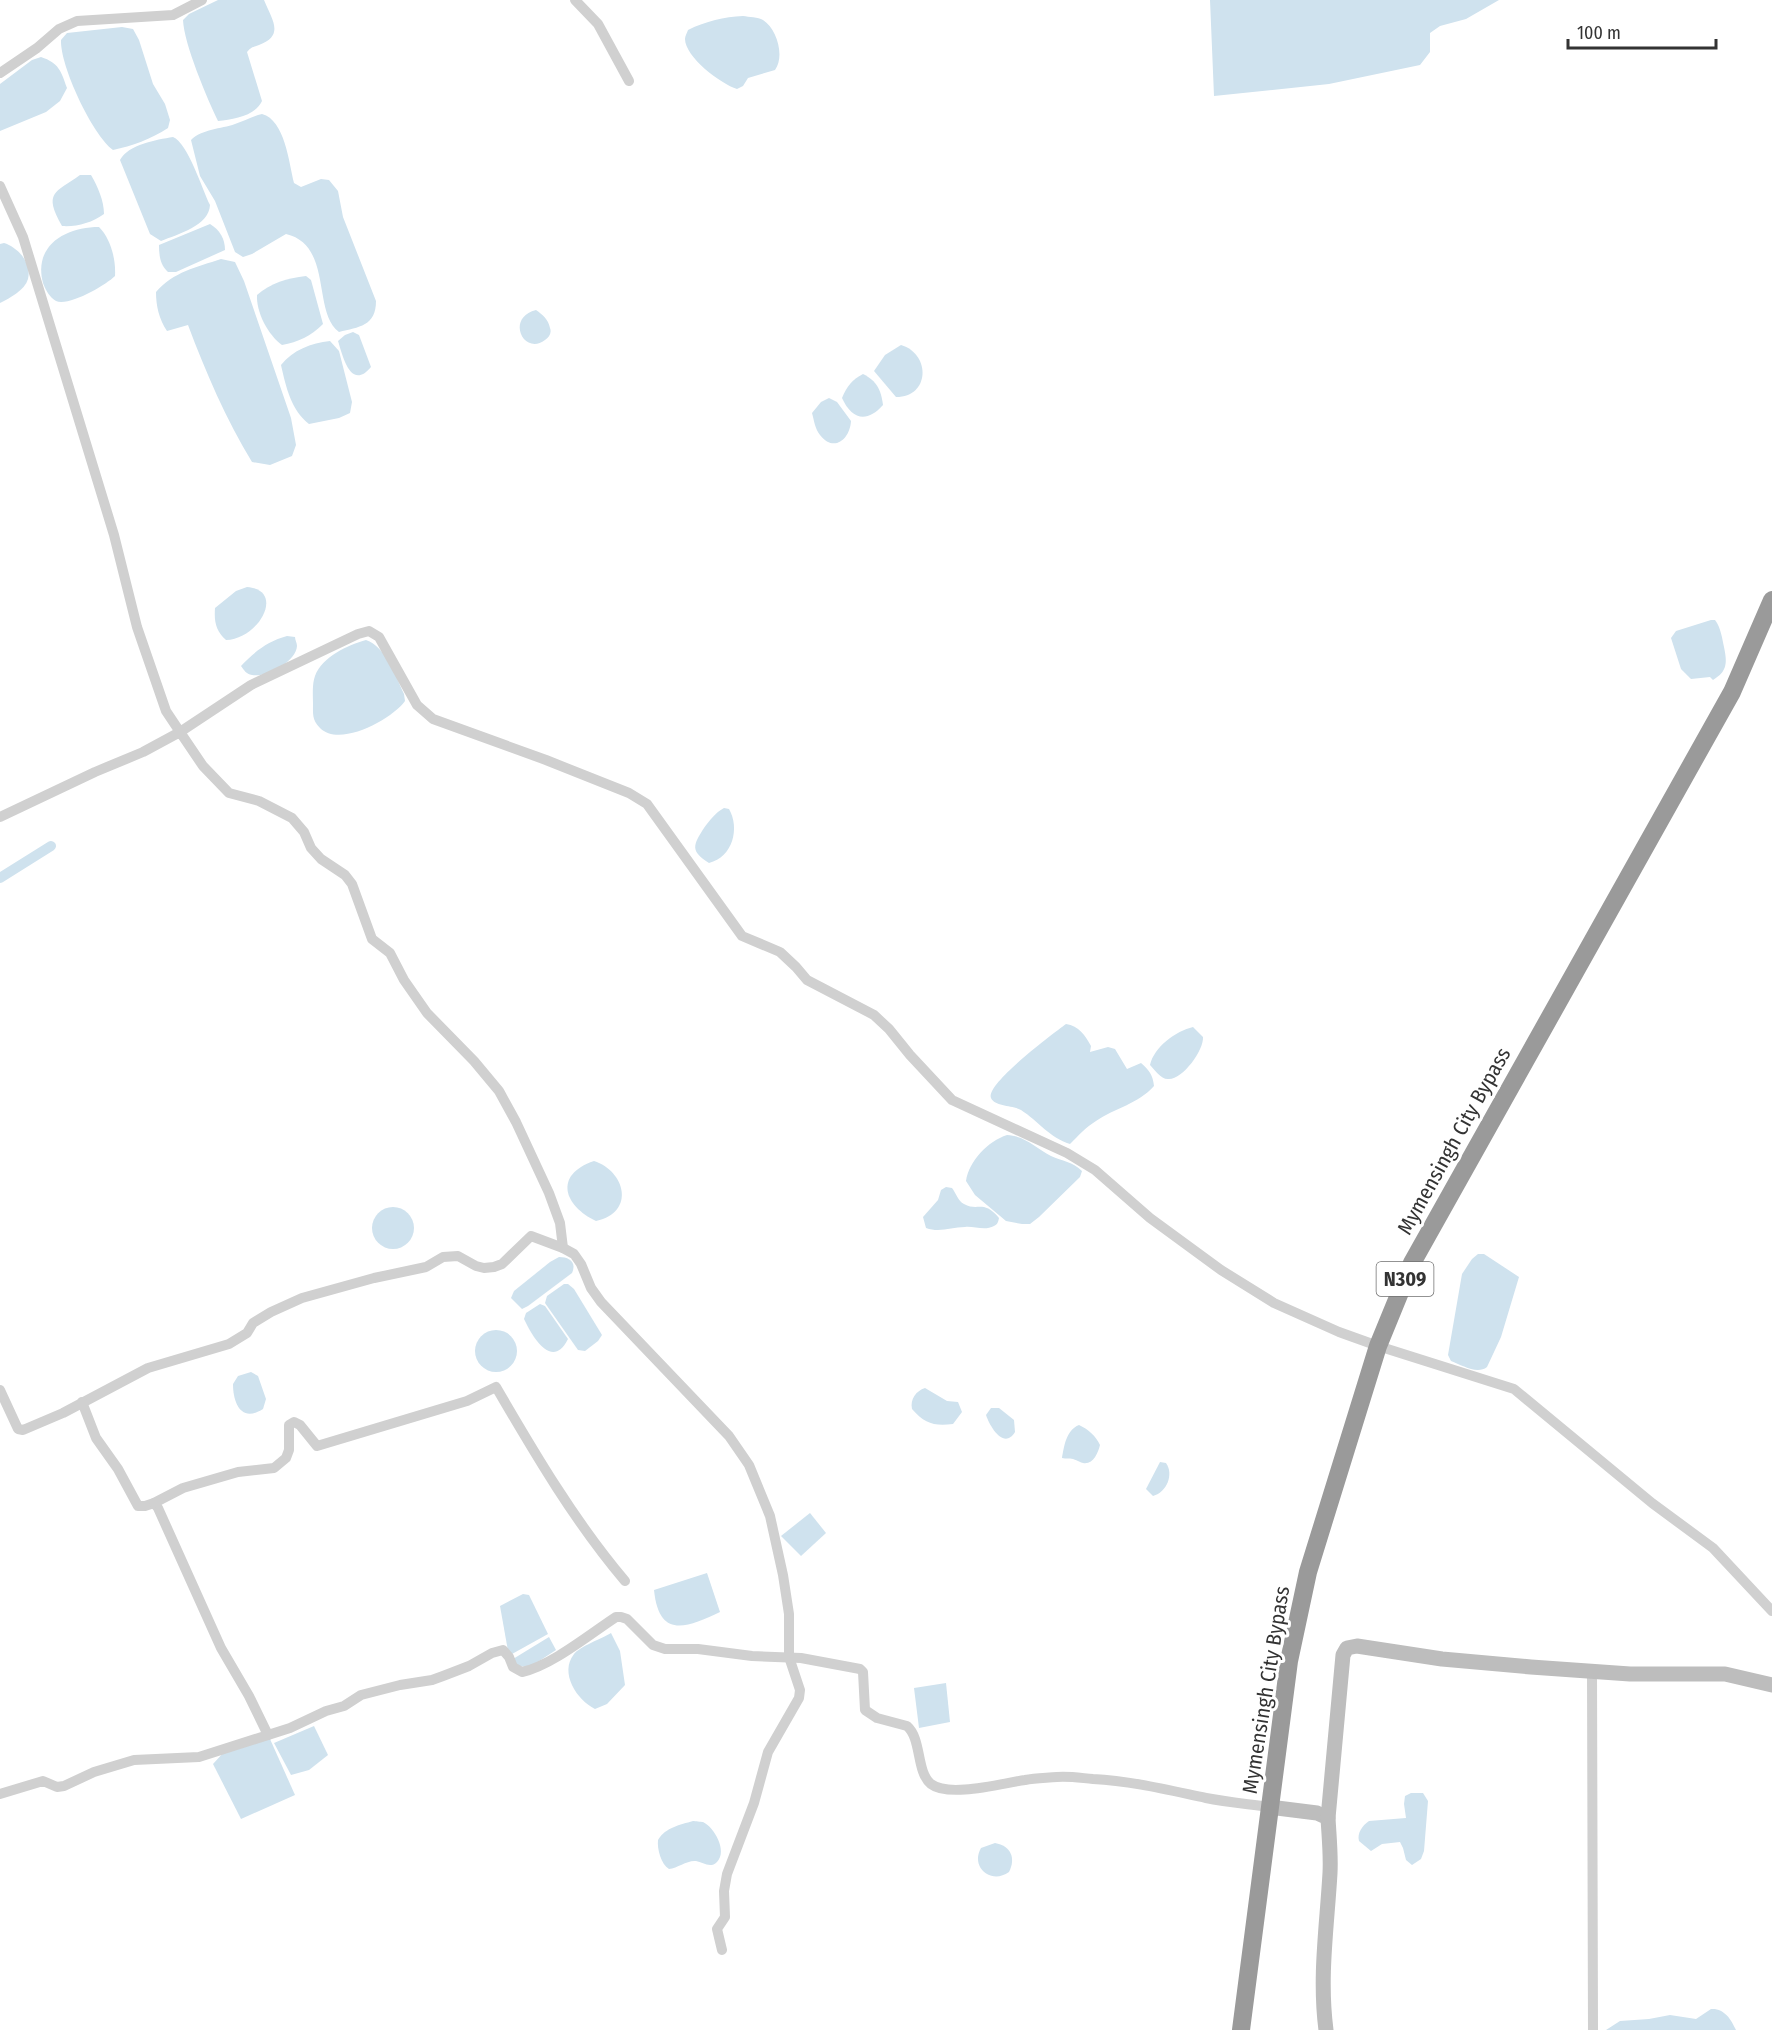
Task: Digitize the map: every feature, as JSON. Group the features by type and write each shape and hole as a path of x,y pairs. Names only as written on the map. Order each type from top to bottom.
{"highway":[{"name":"Mymensingh City Bypass","path":"1241,2030 1289,1661 1308,1572 1378,1346 1412,1263 1732,692 1772,600"}],"street":[{"path":"0,73 37,48 59,29 77,21 173,15 202,0"},
{"path":"575,0 598,24 629,81"},
{"path":"0,186 23,237 114,535 137,627 166,711 203,766 229,793 259,801 292,818 304,832 311,848 321,859 345,875 352,884 372,939 390,953 404,980 427,1013 499,1091 549,1193 560,1223 563,1248"},
{"path":"0,817 95,771 143,752 180,732 251,685 358,634 369,631 379,637 417,705 433,719 609,784 647,804 742,936 780,952 807,980 874,1015 952,1100 1067,1153 1095,1170 1150,1218 1221,1270 1274,1303 1339,1332 1378,1346 1514,1389 1652,1503 1713,1548 1772,1611"},
{"path":"0,1390 18,1429 23,1430 63,1413 148,1368 230,1344 247,1333 253,1323 302,1298 374,1278 426,1267 443,1257 458,1256 476,1266 494,1267 502,1264 531,1236 574,1254 591,1288 601,1302 729,1436 749,1465 770,1516 783,1575 789,1614 789,1657 800,1690 799,1698 768,1752 754,1803 727,1874 724,1891 725,1917 717,1929 722,1950"},
{"path":"82,1402 96,1438 118,1469 138,1506 145,1506 183,1488 238,1472 274,1468 286,1458 289,1449 289,1425 294,1422 300,1425 317,1446 466,1401 496,1387 534,1453 600,1552 625,1581"},
{"path":"154,1503 221,1648 249,1696 268,1735"},
{"path":"0,1794 43,1781 57,1787 64,1786 94,1772 134,1760 199,1756 290,1728 344,1706 361,1695 432,1680 503,1650 513,1667 522,1672 531,1671 574,1646 616,1617 621,1617 627,1619 653,1645 665,1649 698,1649 752,1656 789,1657 860,1669 863,1672 865,1710 877,1718 910,1729 927,1780 936,1786 960,1790 1027,1780 1060,1777 1090,1778 1147,1784 1206,1798 1317,1813 1328,1818"},
{"path":"1326,2030 1323,2010 1323,1957 1330,1870 1328,1818 1342,1655 1347,1648 1357,1646 1442,1659 1630,1674 1725,1674 1772,1685"},
{"path":"1592,1671 1593,2030"}],"water":[{"path":"218,0 264,0 273,20 274,32 267,41 252,47 247,52 262,101 259,106 237,118 218,121 202,85 184,30 183,20 189,14"},
{"path":"1210,0 1499,0 1466,19 1440,26 1430,33 1430,52 1420,65 1329,84 1214,96"},
{"path":"743,16 761,19 768,24 776,36 779,58 775,70 748,78 743,86 737,89 722,82 705,69 691,54 685,38 688,30 702,24 722,18"},
{"path":"122,27 133,29 139,40 153,84 165,104 170,120 168,128 155,136 113,150 96,130 79,99 66,66 61,40 67,33"},
{"path":"41,57 56,65 63,77 67,88 60,101 46,112 0,131 0,84 32,60"},
{"path":"262,114 276,124 281,133 294,183 301,187 321,179 329,180 338,191 343,217 376,301 373,316 365,324 339,332 331,322 316,265 310,251 301,241 286,234 252,254 243,257 235,252 215,201 200,176 191,140 206,131"},
{"path":"173,137 179,141 189,157 210,205 199,224 161,241 150,234 120,160 136,146"},
{"path":"80,175 91,175 100,194 104,214 84,224 62,226 53,206 54,194"},
{"path":"210,224 221,235 225,250 176,272 168,272 160,260 159,245"},
{"path":"99,227 107,237 112,250 115,276 104,285 78,298 62,302 56,301 48,293 43,283 41,270 43,258 48,249 55,241 75,230"},
{"path":"4,243 14,248 22,256 29,273 24,287 0,303 0,244"},
{"path":"221,259 235,262 244,281 291,418 296,445 292,456 270,465 252,462 217,395 188,325 167,331 158,312 156,292 163,285 186,271"},
{"path":"306,276 311,280 323,324 304,338 282,345 264,323 257,295 280,282"},
{"path":"536,310 547,320 551,330 545,340 537,344 525,340 520,327 521,320"},
{"path":"353,332 359,335 371,367 358,375 353,374 345,363 338,341"},
{"path":"330,341 339,351 352,402 350,413 339,418 309,424 294,405 287,390 281,365 303,348"},
{"path":"901,345 918,357 922,365 922,374 915,390 907,395 896,397 874,371 885,355"},
{"path":"863,374 878,386 883,405 871,415 860,416 850,411 842,398 850,384"},
{"path":"829,398 837,402 851,421 848,433 836,443 825,440 820,435 812,413 821,402"},
{"path":"247,587 259,590 265,596 264,614 249,632 238,638 226,640 216,626 215,608 236,591"},
{"path":"1715,620 1720,630 1726,662 1724,670 1713,680 1710,677 1691,679 1681,669 1671,638 1676,631"},
{"path":"287,636 295,637 297,646 292,658 279,668 265,674 252,675 245,672 241,666 251,656 274,641"},
{"path":"366,640 379,649 389,662 405,701 389,716 365,729 340,735 329,733 320,728 314,717 313,682 315,676 318,669 329,658 351,645"},
{"path":"724,808 729,809 734,825 732,841 724,855 709,863 696,851 696,843 708,822"},
{"path":"1066,1024 1075,1027 1084,1035 1091,1046 1090,1052 1108,1047 1115,1049 1127,1069 1141,1063 1150,1073 1154,1086 1134,1102 1092,1123 1070,1144 1050,1134 1018,1108 996,1103 991,1098 992,1091 998,1082 1009,1071"},
{"path":"1193,1027 1203,1037 1200,1049 1192,1063 1175,1078 1163,1078 1150,1065 1152,1058 1167,1041"},
{"path":"1007,1135 1025,1140 1082,1171 1080,1177 1030,1224 1006,1221 975,1195 966,1181 971,1166 980,1153 993,1142"},
{"path":"594,1161 613,1173 622,1191 617,1209 609,1216 596,1221 576,1207 568,1191 568,1182 573,1174"},
{"path":"946,1187 952,1188 964,1204 989,1209 999,1218 997,1224 987,1228 936,1230 926,1228 923,1217 938,1200 941,1190"},
{"path":"393,1207 408,1213 414,1228 408,1243 393,1249 378,1243 372,1228 378,1213"},
{"path":"1478,1254 1484,1254 1519,1277 1501,1337 1487,1367 1479,1370 1451,1361 1448,1355 1462,1274"},
{"path":"559,1257 566,1258 573,1263 572,1273 522,1309 511,1298 514,1291"},
{"path":"564,1284 574,1289 602,1335 585,1351 578,1350 545,1303 547,1296"},
{"path":"540,1304 545,1306 568,1339 556,1352 549,1351 537,1341 524,1319 526,1313"},
{"path":"496,1330 504,1331 511,1336 516,1343 516,1359 511,1366 504,1371 496,1372 488,1371 481,1366 476,1359 475,1351 476,1343 481,1336 488,1331"},
{"path":"251,1372 258,1376 266,1399 263,1409 249,1414 240,1409 237,1404 233,1384 238,1376"},
{"path":"925,1388 947,1401 958,1402 962,1412 953,1424 930,1423 912,1409 914,1396"},
{"path":"991,1408 999,1408 1014,1420 1015,1432 1011,1437 1002,1438 994,1430 986,1415"},
{"path":"1079,1425 1091,1433 1100,1445 1094,1458 1087,1463 1062,1458 1068,1435"},
{"path":"1160,1462 1166,1463 1168,1467 1168,1482 1162,1491 1153,1496 1146,1489"},
{"path":"810,1513 826,1533 801,1556 781,1536"},
{"path":"707,1573 720,1612 685,1625 668,1623 657,1606 654,1590"},
{"path":"523,1594 529,1595 548,1634 512,1654 508,1651 500,1606"},
{"path":"611,1633 620,1651 625,1685 607,1704 595,1709 576,1693 568,1669 574,1654 581,1648"},
{"path":"549,1637 556,1650 530,1667 517,1666 513,1659"},
{"path":"946,1683 950,1722 919,1728 914,1688"},
{"path":"314,1726 328,1755 309,1770 291,1775 274,1743"},
{"path":"270,1739 295,1795 241,1819 213,1764 224,1752"},
{"path":"1411,1793 1423,1793 1428,1801 1424,1851 1421,1859 1412,1865 1406,1860 1400,1842 1382,1844 1371,1851 1359,1841 1361,1830 1369,1821 1406,1818 1405,1796"},
{"path":"693,1821 703,1822 715,1834 720,1846 720,1857 712,1865 693,1861 669,1869 660,1856 658,1840 669,1829"},
{"path":"995,1843 1005,1847 1011,1853 1012,1862 1009,1872 995,1876 984,1872 978,1862 978,1855 981,1848"},
{"path":"1711,2009 1723,2012 1736,2030 1606,2030 1620,2021 1670,2015 1696,2019"}],"waterway":[{"path":"0,878 51,846"}]}
